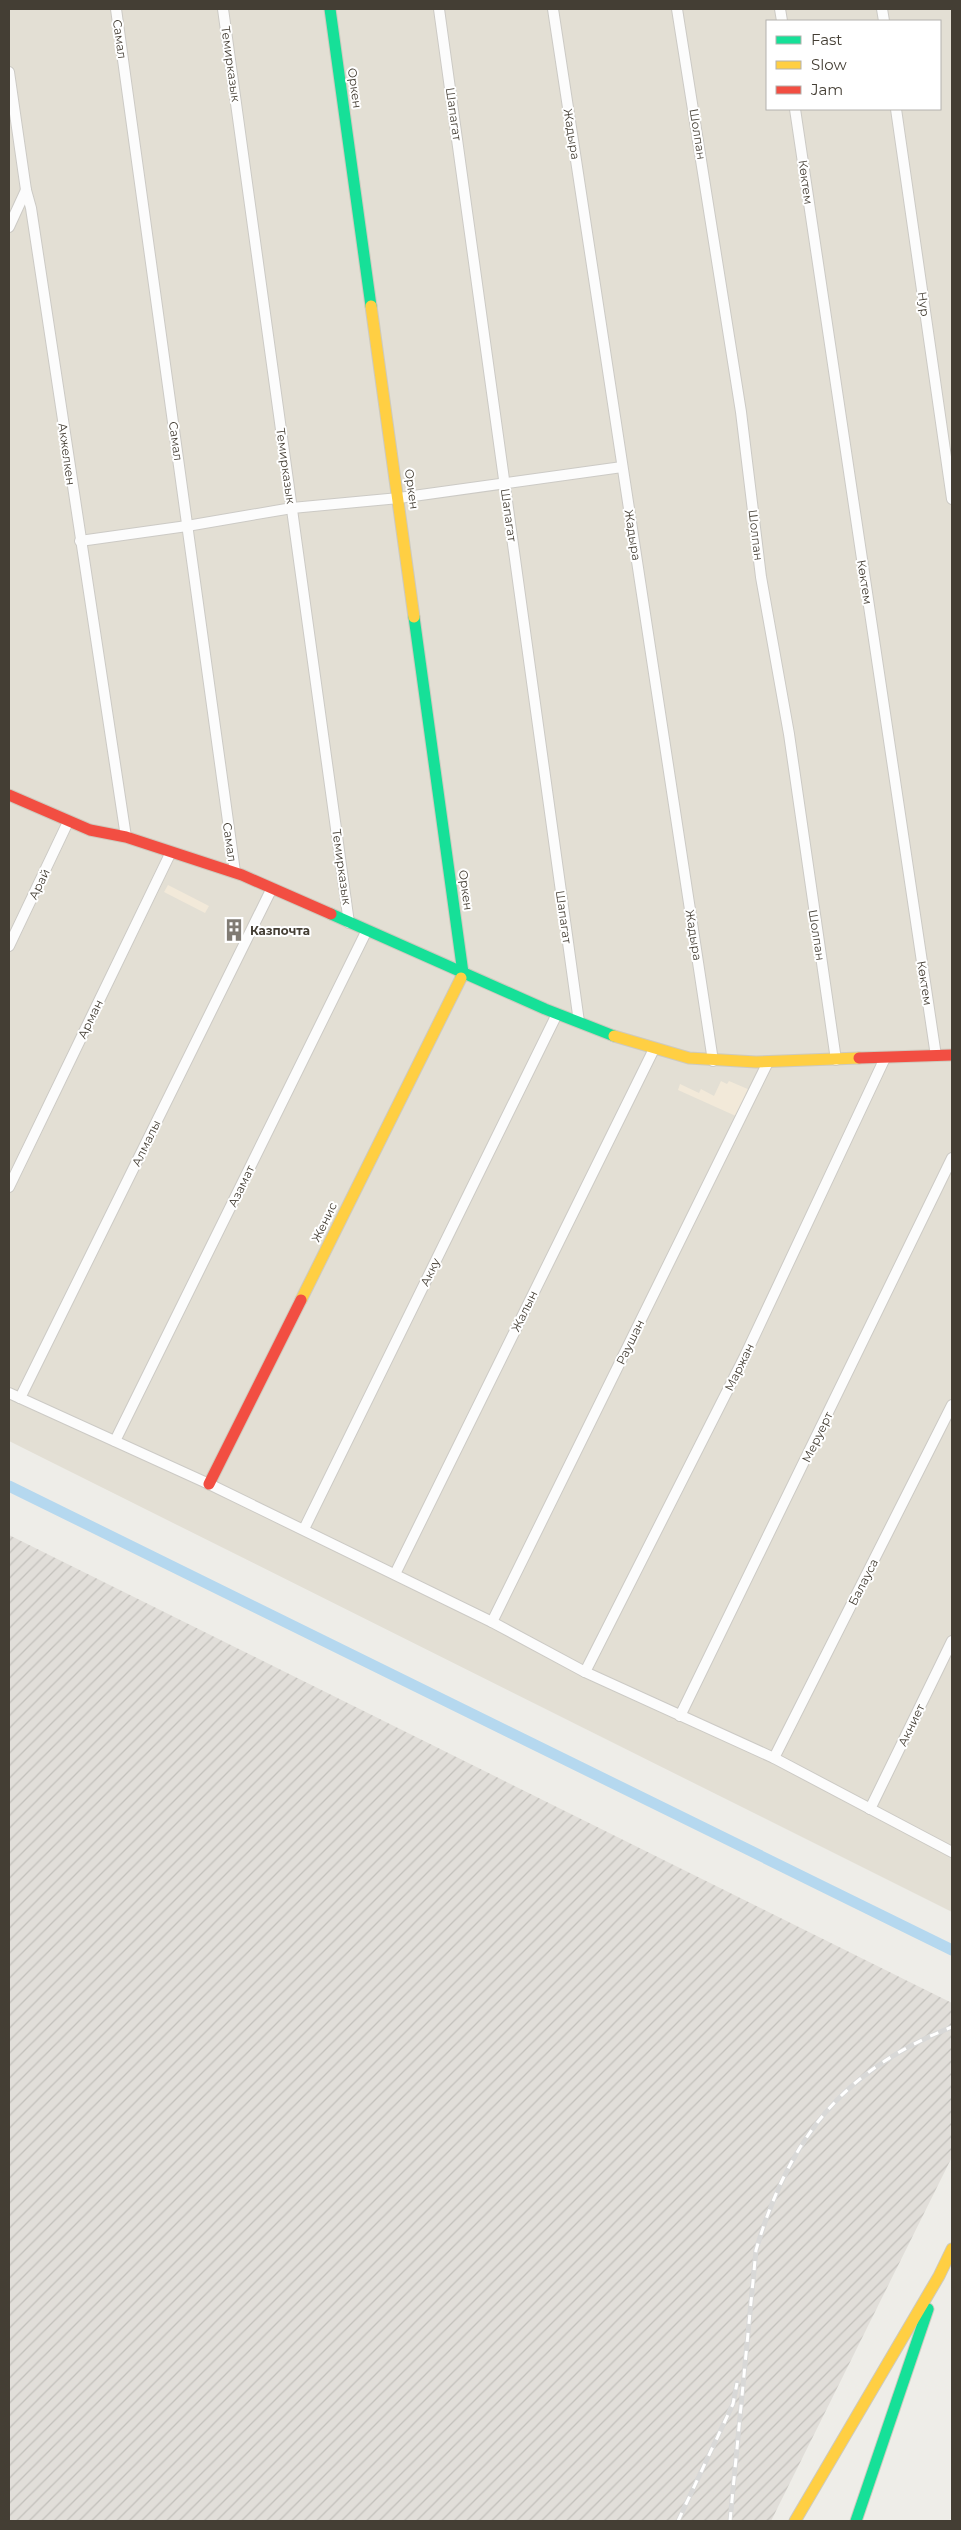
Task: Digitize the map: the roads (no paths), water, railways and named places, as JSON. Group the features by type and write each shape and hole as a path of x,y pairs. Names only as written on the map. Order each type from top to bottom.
{"street":[{"name":"Самал","path":"116,9 235,872"},
{"name":"Темирказык","path":"224,9 350,923"},
{"name":"Оркен","path":"330,9 399,498 463,973"},
{"name":"Шапагат","path":"439,9 579,1022"},
{"name":"Жадыра","path":"553,9 713,1060"},
{"name":"Шолпан","path":"677,9 738,392 761,577 788,734 836,1060"},
{"name":"Акжелкен","path":"9,72 126,837"},
{"name":"Көктем","path":"795,110 936,1056"},
{"name":"Нур","path":"896,110 952,499"},
{"path":"9,227 26,190"},
{"path":"80,541 187,526 292,508 399,498 622,467"},
{"path":"9,795 90,830 126,837 235,872 557,1014 654,1049 688,1058 768,1062 952,1055"},
{"name":"Арай","path":"9,946 68,822"},
{"name":"Арман","path":"9,1187 170,852"},
{"name":"Алмалы","path":"20,1398 272,888"},
{"name":"Азамат","path":"115,1441 367,930"},
{"name":"Женис","path":"209,1484 463,973"},
{"name":"Акку","path":"304,1530 557,1014"},
{"name":"Жалын","path":"395,1574 654,1049"},
{"name":"Маржан","path":"585,1672 744,1358 885,1058"},
{"name":"Раушан","path":"492,1622 768,1062"},
{"name":"Меруерт","path":"680,1716 952,1158"},
{"path":"9,1393 209,1484 492,1622 585,1672 774,1758 952,1852"},
{"name":"Балауса","path":"774,1758 952,1405"},
{"name":"Акниет","path":"870,1809 952,1641"},
{"path":"795,2521 939,2276 952,2249"},
{"path":"856,2521 939,2276"}],"waterway":[{"path":"9,1486 952,1950"}],"railway":[{"path":"730,2521 756,2250 769,2210 785,2174 804,2142 825,2113 850,2087 880,2064 913,2044 952,2027"},
{"path":"678,2521 733,2404 737,2383"}],"place":[{"name":"Казпочта","path":"234,930"}]}
